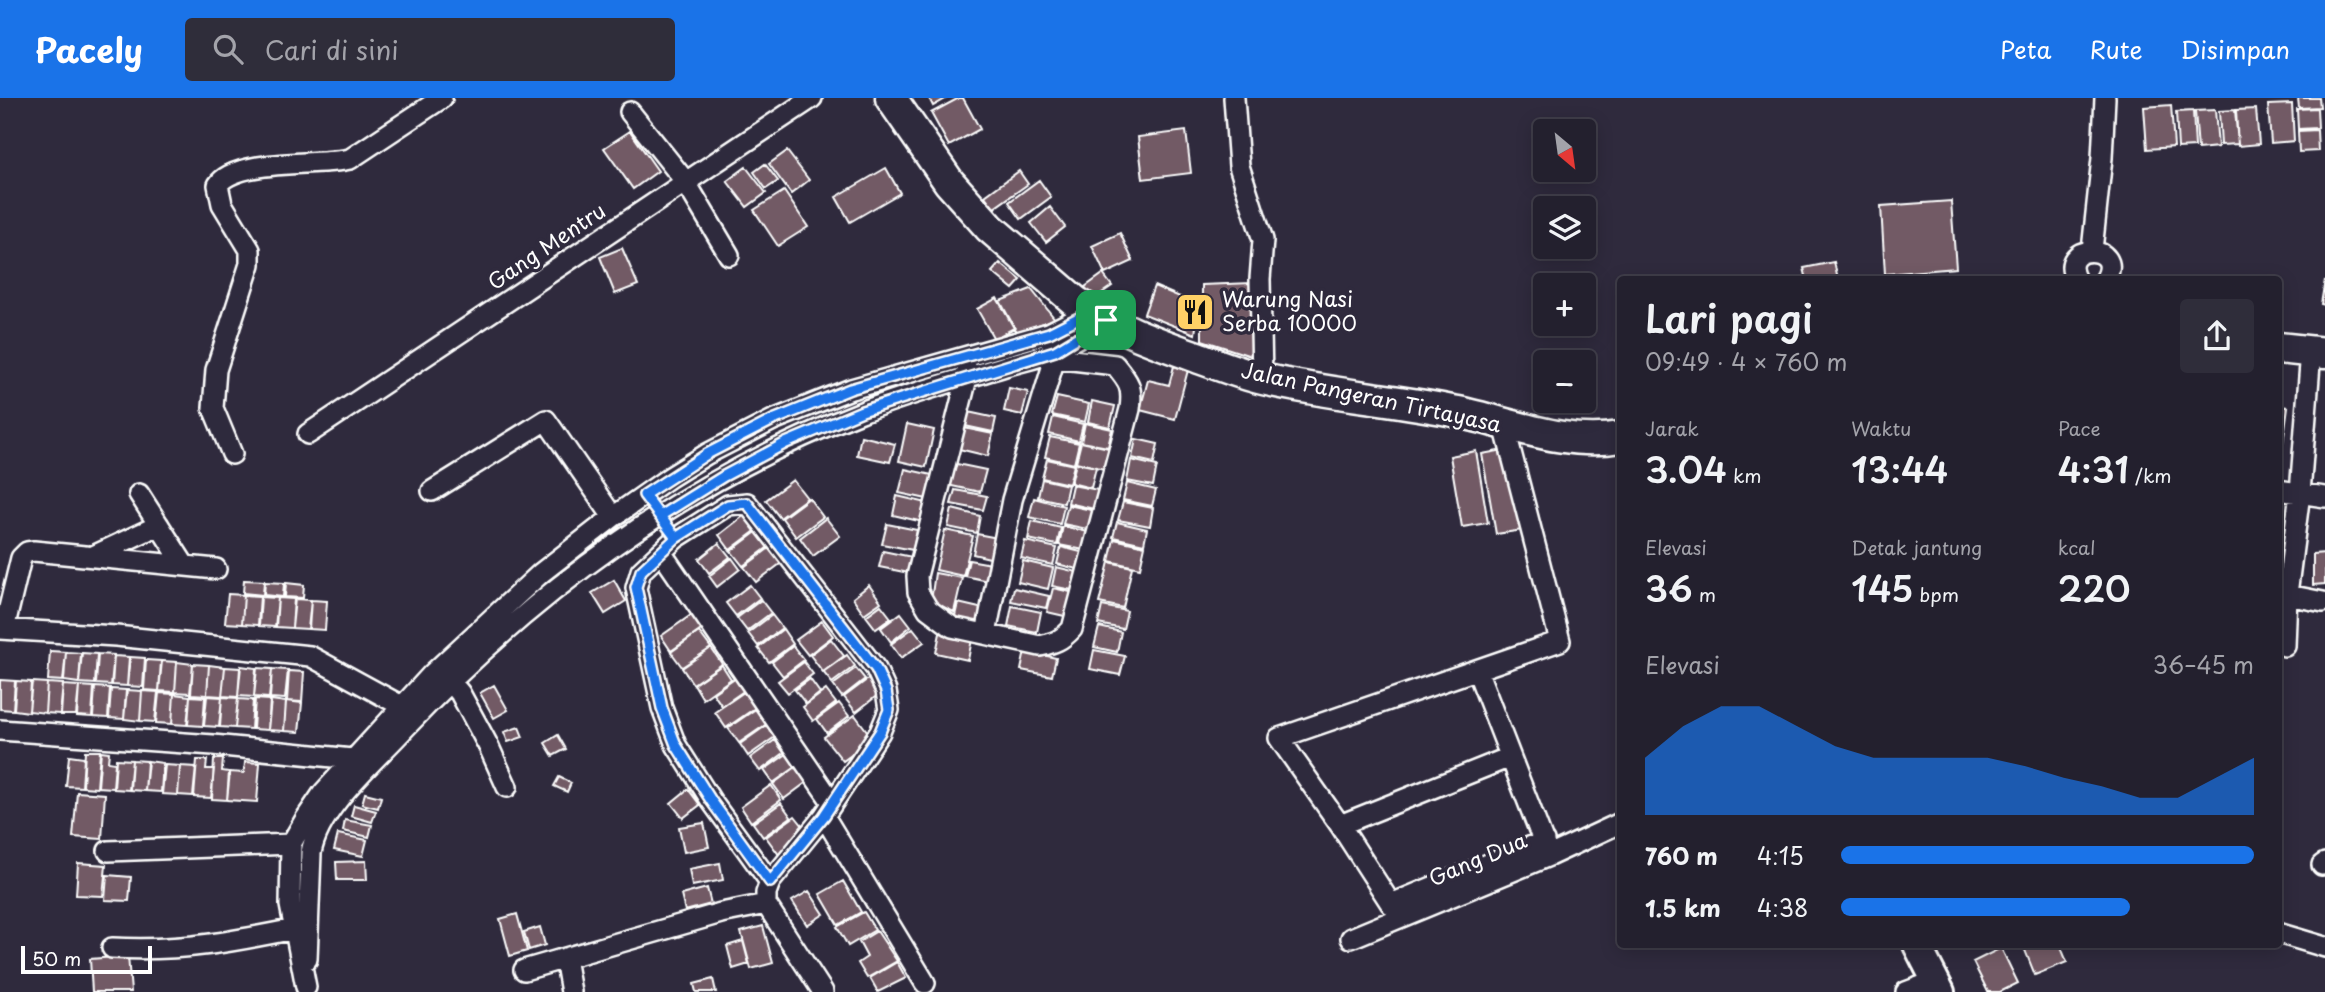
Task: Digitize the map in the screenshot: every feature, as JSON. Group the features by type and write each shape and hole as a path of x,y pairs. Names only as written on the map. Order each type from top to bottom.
{"main road":[{"name":"Jalan Pangeran Tirtayasa","path":"891,98 949,182 990,228 1037,270 1098,316 1148,340 1262,379 1459,412 1504,425 1567,437 1604,440 1617,438"},
{"path":"2282,348 2318,352"}],"street":[{"path":"232,454 212,408 216,370 247,276 250,250 222,204 218,185 228,176 246,170 285,163 334,163 350,159 442,98"},
{"name":"Gang Mentru","path":"308,434 812,98"},
{"path":"1234,98 1239,166 1263,240 1260,279 1262,379"},
{"path":"2092,250 2102,158 2105,98"},
{"path":"630,112 685,181 729,255"},
{"path":"2075,276 2072,268 2074,261 2084,251 2092,250 2104,256 2108,263 2107,276"},
{"path":"410,710 451,684 561,584 701,489 786,443 848,417 1053,347 1098,316"},
{"path":"986,634 1012,500 1053,347"},
{"path":"301,927 290,905 291,844 323,793 364,760 410,710 432,674 541,573 644,495 687,466 773,420 838,394 967,358 1053,347 1115,365 1132,391 1130,409 1072,629 1063,638 1040,646 952,627 928,608 918,592 917,576 967,378 967,358"},
{"path":"2285,646 2283,593 2301,493 2318,352"},
{"path":"838,394 848,417"},
{"path":"432,491 546,420 613,517"},
{"path":"1477,670 1547,848 1391,904 1279,738 1560,641 1504,425"},
{"path":"687,466 701,489"},
{"path":"2282,491 2325,497"},
{"path":"139,494 185,566"},
{"path":"644,495 676,538"},
{"path":"770,882 712,802 676,745 662,708 636,587 641,571 676,538 728,505 747,503 876,669 886,691 889,710 880,732 828,809 770,882 766,892 766,904 823,992"},
{"path":"91,556 159,525"},
{"path":"216,569 27,552 18,567 2,629 116,636 310,656 410,710"},
{"path":"661,552 828,809 925,983"},
{"path":"2283,593 2323,602"},
{"path":"432,674 451,684 460,693 507,787"},
{"path":"0,730 213,745 364,760"},
{"path":"1340,825 1510,757"},
{"path":"306,990 301,927 313,838 364,760"},
{"name":"Gang Dua","path":"1351,938 1547,848 1617,824"},
{"path":"108,851 291,844"},
{"path":"524,970 721,913 766,904"},
{"path":"112,948 169,949 208,946 301,927"},
{"path":"2282,934 2325,947"},
{"path":"1906,992 1938,986 1924,948"},
{"path":"565,958 571,992"}],"building":[{"path":"929,98 947,98 933,106"},
{"path":"963,98 980,129 949,146 931,113"},
{"path":"2298,98 2319,98 2320,107 2299,108"},
{"path":"2292,104 2294,141 2271,143 2268,105"},
{"path":"2171,105 2174,147 2147,149 2144,107"},
{"path":"2317,108 2318,128 2298,129 2297,109"},
{"path":"2256,109 2259,144 2238,146 2236,110"},
{"path":"2215,110 2218,147 2198,149 2195,111"},
{"path":"2235,110 2238,144 2221,145 2219,111"},
{"path":"2193,111 2195,147 2178,148 2176,112"},
{"path":"2317,130 2318,151 2299,152 2298,131"},
{"path":"630,131 658,171 633,189 604,148"},
{"path":"1186,131 1191,173 1143,179 1138,137"},
{"path":"787,151 809,180 791,194 769,164"},
{"path":"765,164 778,181 766,189 754,172"},
{"path":"746,167 766,193 747,207 727,181"},
{"path":"886,168 900,193 850,222 836,197"},
{"path":"1019,171 1028,184 994,208 985,196"},
{"path":"1039,180 1051,197 1021,219 1009,202"},
{"path":"784,191 808,227 778,246 754,210"},
{"path":"1951,201 1956,268 1885,274 1881,206"},
{"path":"1050,207 1065,227 1046,242 1031,223"},
{"path":"1120,233 1133,261 1105,274 1092,246"},
{"path":"622,248 638,285 615,294 600,257"},
{"path":"1834,262 1837,276 1806,276 1804,268"},
{"path":"1000,263 1021,280 1013,289 992,272"},
{"path":"1103,274 1112,286 1093,299 1085,287"},
{"path":"2325,280 2325,305 2321,304"},
{"path":"1252,283 1260,359 1202,340 1202,285"},
{"path":"1154,286 1199,305 1195,334 1144,314"},
{"path":"1031,289 1055,319 1017,332 1000,301"},
{"path":"997,298 1014,328 994,339 977,309"},
{"path":"1174,366 1188,370 1175,419 1140,410 1148,380 1169,385"},
{"path":"1009,388 1028,392 1022,415 1004,411"},
{"path":"1057,397 1089,404 1085,422 1052,415"},
{"path":"1092,401 1115,406 1110,427 1088,422"},
{"path":"2282,406 2288,407 2282,443"},
{"path":"968,412 996,418 993,432 965,426"},
{"path":"1053,417 1083,424 1079,441 1049,434"},
{"path":"1085,423 1112,429 1108,447 1081,442"},
{"path":"907,424 934,430 926,467 899,461"},
{"path":"964,428 993,434 988,456 959,449"},
{"path":"861,436 895,444 890,462 857,455"},
{"path":"1050,437 1079,443 1074,464 1045,457"},
{"path":"1136,439 1158,444 1154,463 1132,458"},
{"path":"1081,442 1109,448 1104,469 1076,462"},
{"path":"1509,449 1523,530 1496,534 1482,454"},
{"path":"1476,451 1488,523 1462,527 1450,456"},
{"path":"1047,459 1074,465 1069,484 1042,478"},
{"path":"1131,460 1157,466 1153,486 1127,481"},
{"path":"952,463 986,470 980,492 947,485"},
{"path":"1076,463 1096,467 1091,488 1071,483"},
{"path":"905,469 932,475 927,499 899,493"},
{"path":"1042,479 1068,485 1064,503 1038,497"},
{"path":"793,480 807,498 780,518 766,500"},
{"path":"1127,483 1156,490 1152,506 1123,500"},
{"path":"1072,485 1098,490 1094,509 1068,503"},
{"path":"955,490 987,496 983,510 951,504"},
{"path":"897,496 927,503 923,522 893,515"},
{"path":"809,498 823,517 796,537 782,518"},
{"path":"1034,498 1064,506 1060,524 1029,517"},
{"path":"1123,502 1153,508 1150,526 1118,520"},
{"path":"1068,505 1096,511 1092,530 1063,524"},
{"path":"952,509 980,516 977,533 948,527"},
{"path":"746,514 758,529 730,550 719,535"},
{"path":"826,518 840,536 813,556 800,538"},
{"path":"1032,521 1061,528 1057,545 1028,539"},
{"path":"1117,522 1147,529 1144,544 1113,537"},
{"path":"887,524 917,530 913,550 882,544"},
{"path":"1063,526 1088,532 1084,550 1059,545"},
{"path":"759,530 771,545 743,566 731,551"},
{"path":"945,530 973,536 963,576 936,570"},
{"path":"977,534 1003,539 998,560 973,554"},
{"path":"1114,539 1145,546 1140,568 1109,561"},
{"path":"1025,541 1057,548 1053,565 1021,558"},
{"path":"719,543 730,557 709,573 699,559"},
{"path":"772,546 784,561 756,582 744,567"},
{"path":"1061,547 1085,553 1081,570 1057,564"},
{"path":"883,551 912,557 909,573 879,567"},
{"path":"2325,553 2325,584 2313,585 2313,554"},
{"path":"732,558 740,569 717,587 709,576"},
{"path":"969,560 997,565 993,582 965,576"},
{"path":"1023,561 1053,568 1048,589 1018,582"},
{"path":"1109,562 1132,567 1123,608 1099,603"},
{"path":"1056,567 1081,573 1077,591 1052,586"},
{"path":"935,573 962,578 954,612 931,601"},
{"path":"244,580 264,581 263,595 243,593"},
{"path":"614,580 626,601 605,614 592,593"},
{"path":"265,582 284,583 283,597 264,595"},
{"path":"286,583 304,585 303,598 285,597"},
{"path":"750,585 760,598 736,616 726,603"},
{"path":"869,585 881,602 864,614 853,598"},
{"path":"1014,588 1049,596 1046,608 1011,601"},
{"path":"1053,588 1075,593 1069,617 1047,612"},
{"path":"228,594 244,595 242,624 225,623"},
{"path":"244,595 260,596 258,625 242,624"},
{"path":"261,597 278,598 275,627 259,626"},
{"path":"278,598 294,599 292,628 276,627"},
{"path":"295,599 311,600 308,629 292,628"},
{"path":"311,600 327,601 325,630 309,629"},
{"path":"761,600 771,613 747,631 737,618"},
{"path":"958,603 988,610 984,627 954,620"},
{"path":"881,605 891,618 876,629 866,616"},
{"path":"1012,606 1041,612 1037,632 1008,626"},
{"path":"1102,606 1127,611 1123,629 1098,624"},
{"path":"694,613 704,628 671,651 661,636"},
{"path":"901,613 911,626 891,642 881,628"},
{"path":"772,615 782,628 758,646 748,633"},
{"path":"822,621 833,636 808,655 796,640"},
{"path":"1099,627 1121,632 1117,652 1094,647"},
{"path":"913,628 924,642 901,658 891,644"},
{"path":"783,629 793,644 769,662 758,648"},
{"path":"699,632 711,648 682,667 671,652"},
{"path":"940,633 972,639 968,660 936,653"},
{"path":"831,639 844,656 823,672 810,655"},
{"path":"793,646 804,660 783,676 772,662"},
{"path":"711,648 722,664 693,684 682,668"},
{"path":"1094,650 1125,656 1120,675 1090,669"},
{"path":"50,651 66,652 63,681 48,680"},
{"path":"1025,651 1056,658 1052,676 1021,670"},
{"path":"66,652 81,653 79,683 64,681"},
{"path":"82,653 97,654 95,684 79,683"},
{"path":"98,654 114,655 111,685 96,684"},
{"path":"847,655 855,666 832,683 823,672"},
{"path":"114,656 129,657 127,686 112,685"},
{"path":"130,657 145,658 143,687 127,686"},
{"path":"146,660 161,661 159,691 144,690"},
{"path":"162,661 177,662 175,692 159,691"},
{"path":"177,662 193,664 190,693 175,692"},
{"path":"804,662 813,674 788,693 778,681"},
{"path":"193,664 209,665 207,695 191,694"},
{"path":"209,665 225,667 222,696 207,695"},
{"path":"722,665 731,679 703,699 694,684"},
{"path":"241,666 256,668 254,697 238,696"},
{"path":"225,667 240,668 238,697 222,696"},
{"path":"257,668 272,669 269,698 254,697"},
{"path":"856,668 865,679 842,697 833,685"},
{"path":"272,669 288,670 285,699 270,698"},
{"path":"289,671 304,672 302,702 287,701"},
{"path":"736,677 745,690 722,706 713,693"},
{"path":"810,679 820,693 806,704 795,690"},
{"path":"868,679 879,694 856,712 844,697"},
{"path":"0,680 15,681 13,710 0,709"},
{"path":"16,681 31,682 29,712 14,710"},
{"path":"32,682 47,683 45,713 29,711"},
{"path":"47,683 63,684 60,714 45,713"},
{"path":"63,685 79,686 76,715 61,715"},
{"path":"494,685 508,710 494,718 480,693"},
{"path":"79,686 94,687 92,717 77,716"},
{"path":"95,687 110,688 108,718 93,717"},
{"path":"111,689 126,690 124,719 109,718"},
{"path":"127,690 142,691 140,721 124,719"},
{"path":"826,690 836,703 813,721 803,707"},
{"path":"142,691 158,692 155,722 140,721"},
{"path":"744,692 755,708 726,728 715,712"},
{"path":"159,693 174,694 172,724 156,723"},
{"path":"174,694 190,696 187,725 172,724"},
{"path":"190,696 205,697 203,726 188,725"},
{"path":"207,696 222,697 219,727 204,726"},
{"path":"222,697 238,698 235,728 220,727"},
{"path":"238,699 253,700 251,729 235,728"},
{"path":"255,699 270,700 268,730 253,729"},
{"path":"271,700 286,702 284,731 268,730"},
{"path":"286,701 302,703 299,732 284,731"},
{"path":"839,703 849,716 827,733 817,719"},
{"path":"760,706 771,721 739,743 728,728"},
{"path":"855,715 873,739 843,761 824,737"},
{"path":"767,725 775,737 748,756 740,744"},
{"path":"519,727 523,737 508,742 504,732"},
{"path":"558,735 566,749 553,756 545,743"},
{"path":"775,740 784,753 760,771 750,758"},
{"path":"85,751 100,751 97,788 83,787"},
{"path":"101,751 109,752 108,762 115,763 113,788 98,787"},
{"path":"791,751 800,764 773,783 764,770"},
{"path":"69,756 84,758 82,787 66,786"},
{"path":"116,759 132,760 129,790 114,789"},
{"path":"214,759 223,759 222,771 229,772 227,800 212,799"},
{"path":"132,760 147,761 145,791 130,790"},
{"path":"197,760 207,760 206,769 214,769 211,798 194,797"},
{"path":"148,761 163,763 161,792 145,791"},
{"path":"245,762 260,763 257,802 227,800 230,772 244,773"},
{"path":"800,764 811,779 784,799 773,784"},
{"path":"165,765 180,766 178,795 162,794"},
{"path":"180,766 196,767 193,796 178,795"},
{"path":"559,777 571,783 567,792 554,786"},
{"path":"771,785 781,800 751,822 741,807"},
{"path":"688,789 700,805 683,818 671,803"},
{"path":"77,792 105,794 102,839 73,837"},
{"path":"365,793 381,797 378,808 362,804"},
{"path":"781,803 791,817 763,837 753,823"},
{"path":"354,805 376,811 372,822 351,816"},
{"path":"795,816 803,826 782,859 766,837"},
{"path":"345,820 372,825 369,837 343,831"},
{"path":"704,823 709,847 684,852 679,827"},
{"path":"338,834 367,840 363,856 334,850"},
{"path":"366,861 367,880 337,880 336,862"},
{"path":"78,863 106,865 103,896 76,895"},
{"path":"720,863 723,880 692,886 689,869"},
{"path":"107,875 131,877 129,901 105,900"},
{"path":"843,881 861,912 838,925 820,894"},
{"path":"707,888 711,904 685,911 681,895"},
{"path":"809,891 824,914 807,925 792,901"},
{"path":"864,912 875,930 848,946 837,927"},
{"path":"517,914 527,951 510,956 500,919"},
{"path":"763,926 773,963 751,969 741,932"},
{"path":"540,927 545,945 529,950 524,932"},
{"path":"877,931 897,961 867,978 858,963 867,957 859,942"},
{"path":"743,941 749,964 733,969 727,946"},
{"path":"2001,948 2018,983 2000,992 1988,992 1973,962"},
{"path":"2024,948 2061,948 2067,962 2035,975"},
{"path":"128,956 131,992 92,992 90,959"},
{"path":"897,962 906,978 878,992 870,978"},
{"path":"713,979 716,992 696,992 694,984"}],"place":[{"name":"Warung Nasi Serba 10000","path":"1195,312"}],"route":[{"path":"1106,320 1055,351 862,411 786,443 686,498 660,516 676,538 728,505 747,503 876,669 886,691 889,710 880,732 813,831 770,882 712,802 676,745 662,708 636,587 641,571 676,538 644,495 707,454 773,420 850,389 1049,333 1090,312 1106,320"}]}
